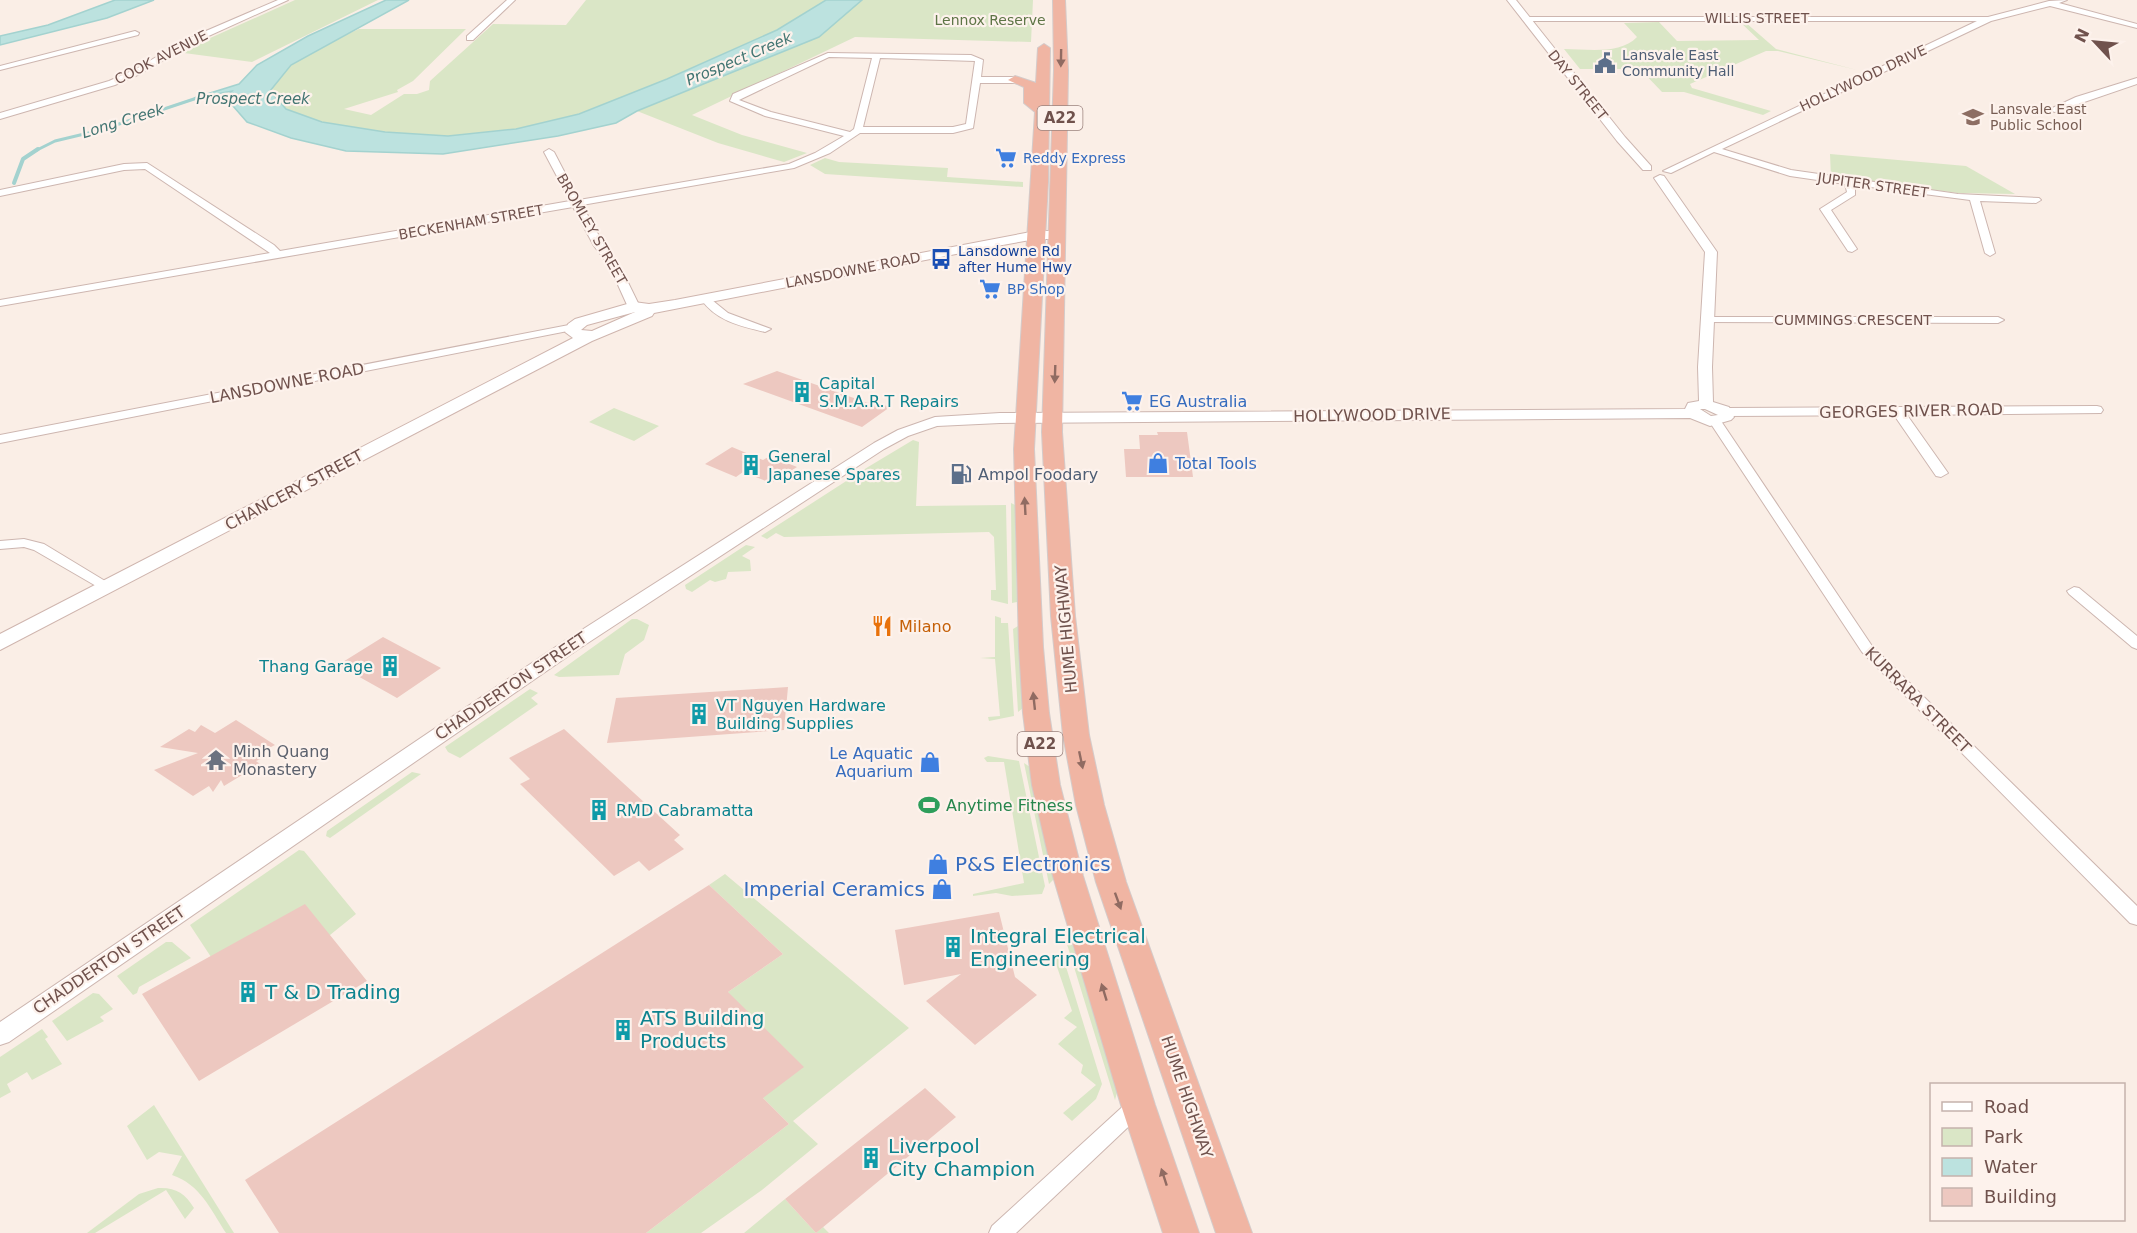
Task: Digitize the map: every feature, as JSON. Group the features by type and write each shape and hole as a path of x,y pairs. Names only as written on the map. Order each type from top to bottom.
{"highway":[{"name":"HUME HIGHWAY","path":"1046,0 1043,113 1047,235"},
{"name":"HUME HIGHWAY","path":"1059,0 1061,70 1047,235 1039,417 1076,735 1090,805 1112,882 1234,1233"},
{"path":"1015,80 1044,73"},
{"path":"1015,80 1031,85 1031,103 1043,113"},
{"name":"HUME HIGHWAY","path":"1039,417 1024,449 1031,647 1036,713 1046,785 1068,876 1138,1105 1181,1233"}],"main road":[{"name":"LANSDOWNE ROAD","path":"642,308 707,299 1047,235"},
{"name":"CHANCERY STREET","path":"0,643 581,332 601,334 646,314 642,308"}],"street":[{"name":"COOK AVENUE","path":"0,116 126,77 188,42 284,0"},
{"path":"470,38 511,0"},
{"name":"DAY STREET","path":"1511,0 1621,140 1647,168 1642,170 1643,174 1664,175"},
{"name":"HOLLYWOOD DRIVE","path":"1664,175 1713,149 1988,19 2063,0"},
{"path":"2049,3 2137,26"},
{"name":"WILLIS STREET","path":"1526,19 1946,17 1988,19"},
{"path":"0,68 135,33"},
{"path":"828,55 877,56 971,57 979,60 970,126 953,130 854,133 768,114 734,100 736,96 828,55"},
{"path":"854,133 877,56"},
{"path":"976,80 1015,80"},
{"path":"2052,110 2137,81"},
{"name":"BECKENHAM STREET","path":"0,303 792,166 813,158 854,133"},
{"name":"JUPITER STREET","path":"1713,149 1790,173 1974,197 2037,200"},
{"name":"BROMLEY STREET","path":"549,152 599,246 614,264 642,308"},
{"path":"0,193 132,165 151,168 278,255"},
{"path":"1664,175 1711,252 1705,367 1706,404"},
{"path":"1849,182 1852,193 1825,209 1852,249"},
{"path":"1974,197 1990,253"},
{"path":"707,299 719,313 765,329"},
{"name":"CUMMINGS CRESCENT","path":"1709,320 1998,320"},
{"name":"LANSDOWNE ROAD","path":"0,439 581,332"},
{"path":"1706,404 1716,406 1721,417 1704,420 1692,413 1693,406 1706,404"},
{"name":"GEORGES RIVER ROAD","path":"1721,417 2097,410"},
{"name":"HOLLYWOOD DRIVE","path":"1039,417 1692,413"},
{"path":"1899,413 1941,473"},
{"name":"CHADDERTON STREET","path":"0,1035 570,646 879,446 903,433 935,422 1039,417"},
{"name":"KURRARA STREET","path":"1721,417 1867,649 2137,918"},
{"path":"0,545 24,543 39,547 108,586"},
{"path":"2074,591 2137,644"},
{"path":"1000,1233 1138,1105"}],"green space":[{"path":"295,0 378,0 252,62 184,53 208,39"},
{"path":"586,0 826,0 777,30 667,79 579,114 516,129 448,136 385,132 322,122 286,109 270,91 291,65 336,39 359,29 466,29 413,81 397,90 398,92 344,109 371,115 404,94 417,94 429,90 430,81 493,24 566,25"},
{"name":"Lennox Reserve","path":"862,0 1033,0 1031,42 855,37 692,115 742,135 807,153 784,162 718,143 637,111 819,37"},
{"path":"1659,22 1677,41 1759,40 1740,22 1745,22 1776,49 1857,70 1778,51 1766,51 1690,84 1692,88 1771,111 1763,115 1684,92 1662,92 1640,69 1580,69 1564,49 1612,49 1630,43 1637,37 1624,23"},
{"path":"1830,154 1966,166 2015,194 1958,193 1831,177"},
{"path":"825,158 839,162 948,168 947,177 1023,182 1023,187 825,174 810,165"},
{"path":"614,408 659,426 634,441 589,422"},
{"path":"913,440 919,442 916,506 1006,505 1008,604 991,600 991,590 996,590 994,537 989,532 784,537 776,533 767,539 761,536"},
{"path":"1011,503 1015,505 1017,602 1012,603"},
{"path":"746,545 755,547 742,556 750,560 751,571 728,572 726,579 715,582 710,580 692,592 686,589 685,585"},
{"path":"995,616 1001,618 1001,623 1008,623 1014,716 989,721 988,717 1000,716 995,659 980,658 995,657"},
{"path":"632,619 649,625 644,640 625,654 619,675 559,677 554,675"},
{"path":"1018,626 1023,708 1018,712 1013,629"},
{"path":"530,689 538,693 531,698 538,704 460,758 448,752 445,747"},
{"path":"988,756 1019,761 1045,886 1042,894 1012,896 996,893 973,896 973,894 1024,883 1004,762 987,762 984,758"},
{"path":"1024,763 1030,767 1054,879 1049,884"},
{"path":"412,772 421,774 330,838 326,836 327,831"},
{"path":"299,850 304,851 356,914 330,935 211,957 190,925"},
{"path":"725,874 909,1028 793,1121 818,1144 762,1190 701,1233 646,1233 789,1124 763,1098 728,992 783,954 709,885"},
{"path":"1071,940 1118,1089 1115,1100 1066,941"},
{"path":"166,942 172,942 191,958 139,987 137,993 133,995 117,976"},
{"path":"1063,957 1102,1084 1096,1099 1072,1121 1063,1113 1096,1085 1081,1073 1083,1065 1058,1044 1077,1027 1064,1018 1072,1011 1054,958"},
{"path":"93,993 99,994 113,1009 100,1017 104,1021 67,1041 52,1021"},
{"path":"42,1029 48,1037 45,1039 62,1064 32,1080 27,1072 7,1084 11,1092 0,1098 0,1057"},
{"path":"154,1105 234,1233 226,1233 197,1191 182,1179 172,1175 182,1156 159,1152 147,1160 127,1126"},
{"path":"158,1188 179,1192 194,1208 185,1219 166,1190 95,1233 87,1233 139,1194"},
{"path":"785,1199 816,1233 744,1233"},
{"path":"823,1227 829,1233 816,1233"}],"water":[{"path":"115,0 154,0 107,18 0,45 0,36 48,25"},
{"name":"Prospect Creek","path":"386,0 409,0 291,65 270,91 286,109 322,122 385,132 448,136 516,129 579,114 667,79 777,30 826,0 862,0 819,37 637,111 616,123 558,136 443,154 346,151 291,138 247,122 226,98 232,91 194,98 239,84 257,65 308,36"}],"building":[{"name":"Capital S.M.A.R.T Repairs","path":"777,371 868,403 871,401 890,407 862,427 743,384"},
{"name":"Total Tools","path":"1157,432 1187,432 1193,477 1126,477 1124,449 1140,449 1139,435 1158,435"},
{"name":"General Japanese Spares","path":"732,447 763,460 770,456 797,467 771,483 743,472 736,477 705,464"},
{"name":"Thang Garage","path":"383,637 441,668 397,698 338,665"},
{"name":"VT Nguyen Hardware Building Supplies","path":"788,687 784,730 607,743 616,698"},
{"name":"Minh Quang Monastery","path":"236,720 275,745 259,753 268,756 256,761 260,764 224,786 221,780 213,792 209,786 193,796 154,770 198,753 160,747 189,729 195,732 201,725 215,733"},
{"name":"RMD Cabramatta","path":"564,729 680,835 674,840 684,849 649,871 639,861 614,876 520,784 530,779 509,758"},
{"name":"ATS Building Products","path":"709,885 783,954 728,992 804,1067 763,1098 789,1124 646,1233 279,1233 245,1180"},
{"name":"T & D Trading","path":"305,904 367,981 199,1081 142,994"},
{"path":"999,912 1015,977 1037,995 975,1045 926,1001 961,974 904,985 895,930"},
{"name":"Liverpool City Champion","path":"925,1088 956,1117 816,1233 785,1199"}],"waterway":[{"name":"Long Creek","path":"35,151 55,141 101,130 200,97"},
{"name":"Long Creek","path":"14,183 23,159 35,151"}],"place":[{"name":"Lansvale East Community Hall","path":"1605,63"},
{"name":"Lansvale East Public School","path":"1973,117"},
{"name":"Reddy Express","path":"1006,158"},
{"name":"Lansdowne Rd after Hume Hwy","path":"941,259"},
{"name":"BP Shop","path":"990,289"},
{"name":"Capital S.M.A.R.T Repairs","path":"802,392"},
{"name":"EG Australia","path":"1132,401"},
{"name":"Total Tools","path":"1158,463"},
{"name":"General Japanese Spares","path":"751,465"},
{"name":"Ampol Foodary","path":"961,474"},
{"name":"Milano","path":"882,626"},
{"name":"Thang Garage","path":"390,666"},
{"name":"VT Nguyen Hardware Building Supplies","path":"699,714"},
{"name":"Minh Quang Monastery","path":"216,760"},
{"name":"Le Aquatic Aquarium","path":"930,762"},
{"name":"Anytime Fitness","path":"929,805"},
{"name":"RMD Cabramatta","path":"599,810"},
{"name":"P&S Electronics","path":"938,864"},
{"name":"Imperial Ceramics","path":"942,889"},
{"name":"Integral Electrical Engineering","path":"953,947"},
{"name":"T & D Trading","path":"248,992"},
{"name":"ATS Building Products","path":"623,1030"},
{"name":"Liverpool City Champion","path":"871,1158"}]}
